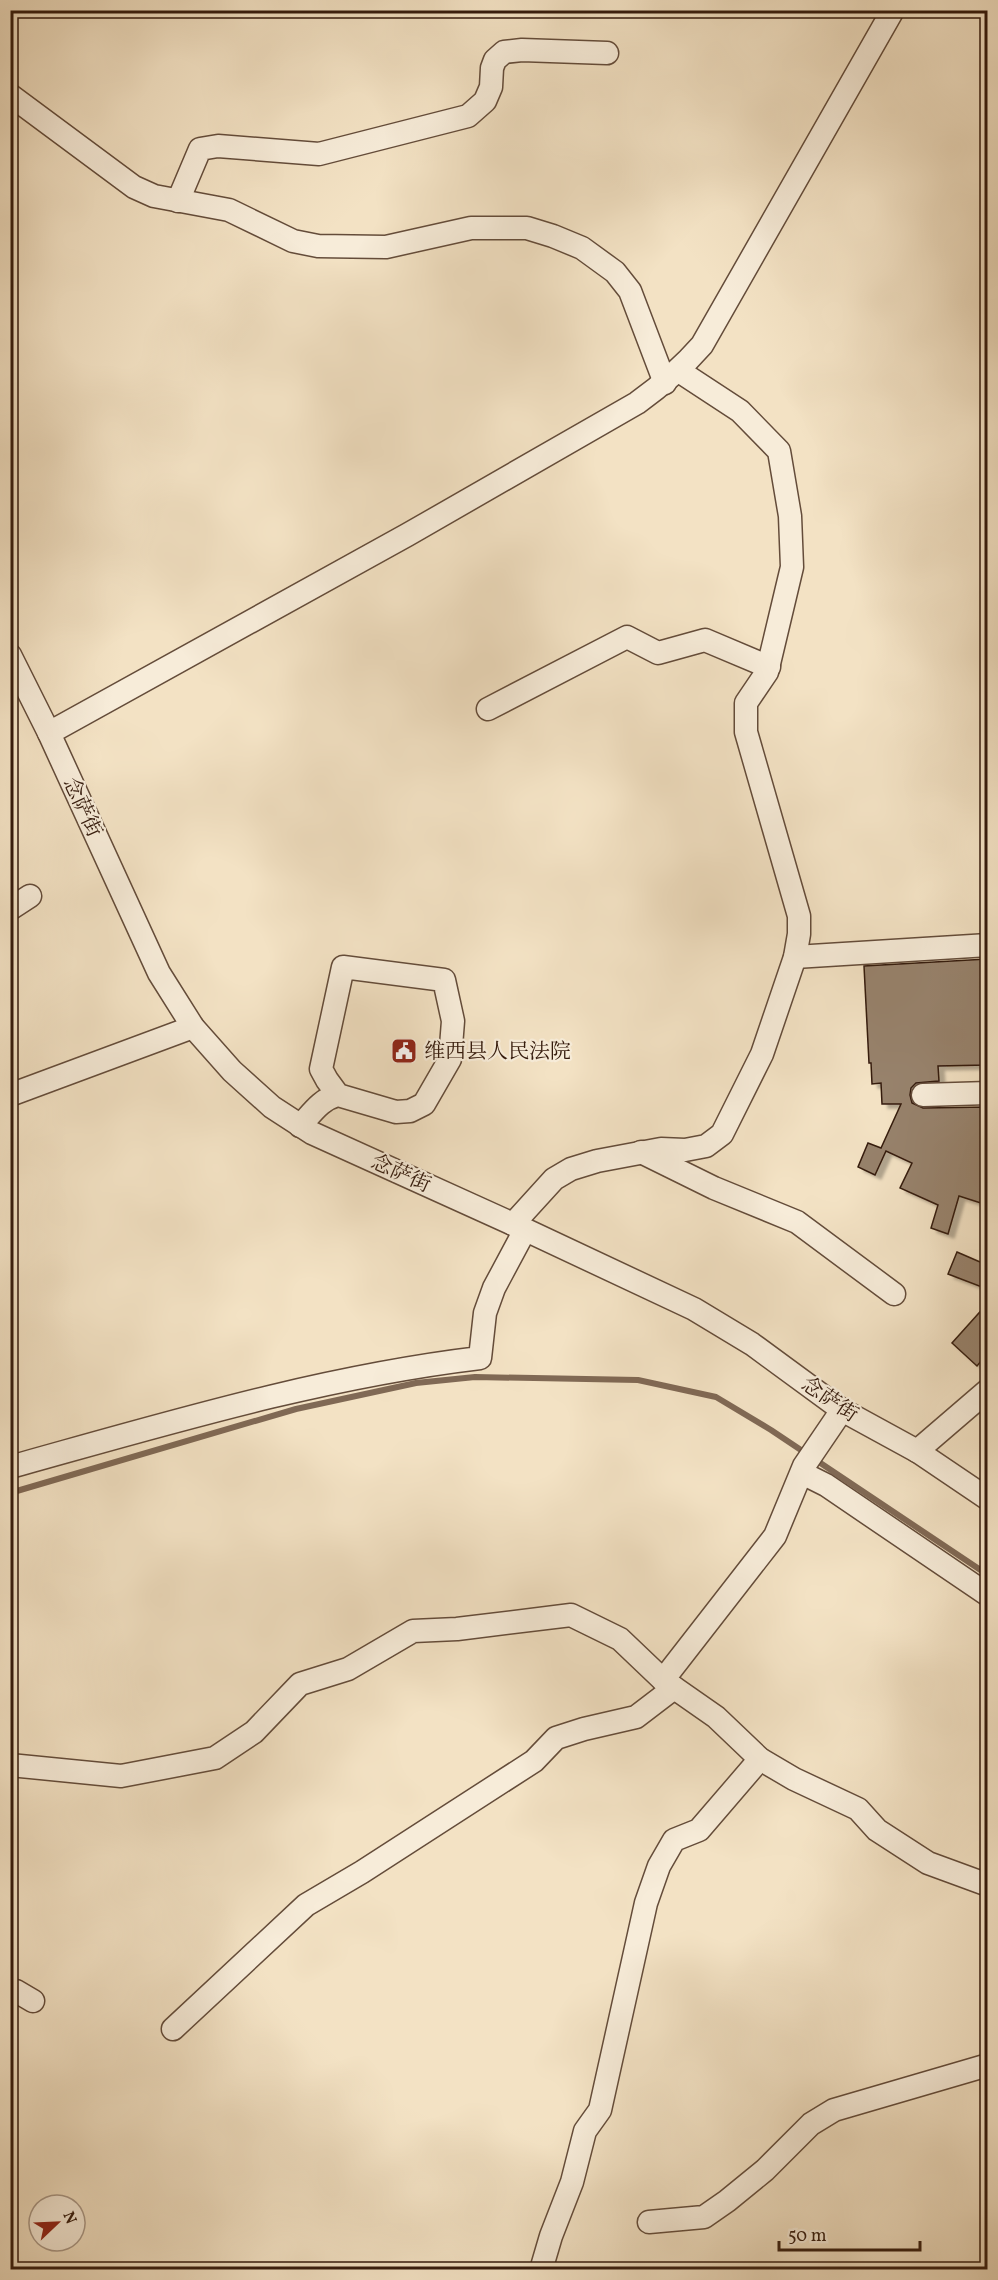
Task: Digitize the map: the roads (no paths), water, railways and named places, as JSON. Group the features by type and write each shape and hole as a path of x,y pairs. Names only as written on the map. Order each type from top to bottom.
{"street":[{"path":"49,733 427,523 637,403 672,377 702,345 893,10"},
{"path":"178,201 200,149 218,146 319,154 468,116 485,101 491,87 495,60 504,52 522,50 607,53"},
{"path":"10,95 134,187 154,196 229,210 293,242 318,246 386,247 471,228 527,228 582,248 615,272 630,291 672,377 740,411 779,451 790,516 792,567 769,667 746,703 747,732 799,916 795,957 762,1054 722,1134 706,1146 685,1150 661,1149 597,1161 571,1169 554,1179 519,1227 485,1313 480,1358 419,1365 310,1388 10,1467"},
{"path":"488,709 627,637 658,653 705,640 769,667"},
{"name":"念萨街","path":"10,655 49,733 159,973 193,1027 232,1071 272,1107 312,1133 694,1309 752,1344 842,1410 917,1451 987,1499"},
{"path":"10,909 30,896"},
{"path":"795,957 987,945"},
{"path":"300,1126 328,1097 338,1095 396,1112 410,1111 424,1104 450,1059 453,1021 444,980 343,967 321,1069 338,1095"},
{"path":"10,1095 193,1027"},
{"path":"922,1095 987,1093"},
{"path":"641,1152 714,1188 797,1222 894,1294"},
{"path":"917,1451 987,1390"},
{"path":"173,2029 306,1905 362,1872 534,1761 556,1738 636,1717 668,1684 775,1536 808,1462 842,1410"},
{"path":"808,1462 826,1485 987,1595"},
{"path":"10,1765 121,1776 215,1758 254,1732 300,1684 348,1669 413,1631 457,1629 571,1615 620,1638 668,1684 716,1717 760,1759 794,1779 858,1809 877,1830 928,1863 987,1885"},
{"path":"541,2270 550,2236 572,2182 585,2130 600,2110 646,1903 659,1866 674,1840 699,1830 760,1759"},
{"path":"10,1990 33,2001"},
{"path":"649,2223 704,2217 728,2201 765,2170 810,2124 834,2110 987,2065"}],"waterway":[{"path":"10,1493 296,1409 416,1383 475,1377 638,1380 716,1397 771,1430 988,1575"}],"place":[{"name":"维西县人民法院","path":"404,1051"}]}
